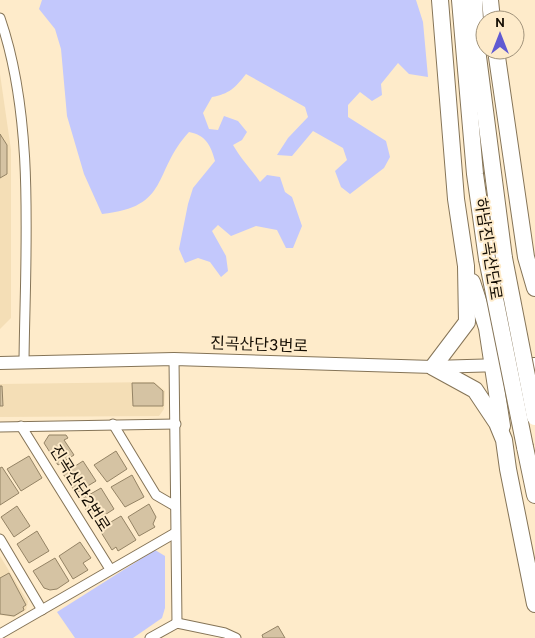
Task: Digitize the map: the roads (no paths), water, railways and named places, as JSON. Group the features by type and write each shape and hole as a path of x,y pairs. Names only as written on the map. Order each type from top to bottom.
{"highway":[{"path":"440,0 456,198 466,266 467,322 433,367 474,390 497,423 504,440"},
{"name":"하남진곡산단로","path":"460,0 475,174 487,259 535,495"},
{"name":"하남진곡산단로","path":"474,0 476,41 504,258 535,417"},
{"path":"498,60 535,300"},
{"path":"466,266 487,328 508,469 535,604"}],"street":[{"path":"0,18 14,70 25,158 24,362"},
{"path":"174,359 177,622"},
{"name":"진곡산단3번로","path":"0,363 174,359 433,367 535,364"},
{"path":"113,424 156,495 175,506"},
{"name":"진곡산단2번로","path":"0,427 176,424"},
{"name":"진곡산단2번로","path":"21,426 110,569"},
{"path":"0,634 175,533"},
{"path":"0,539 42,610"},
{"path":"154,637 177,622 225,632 236,638"}]}
